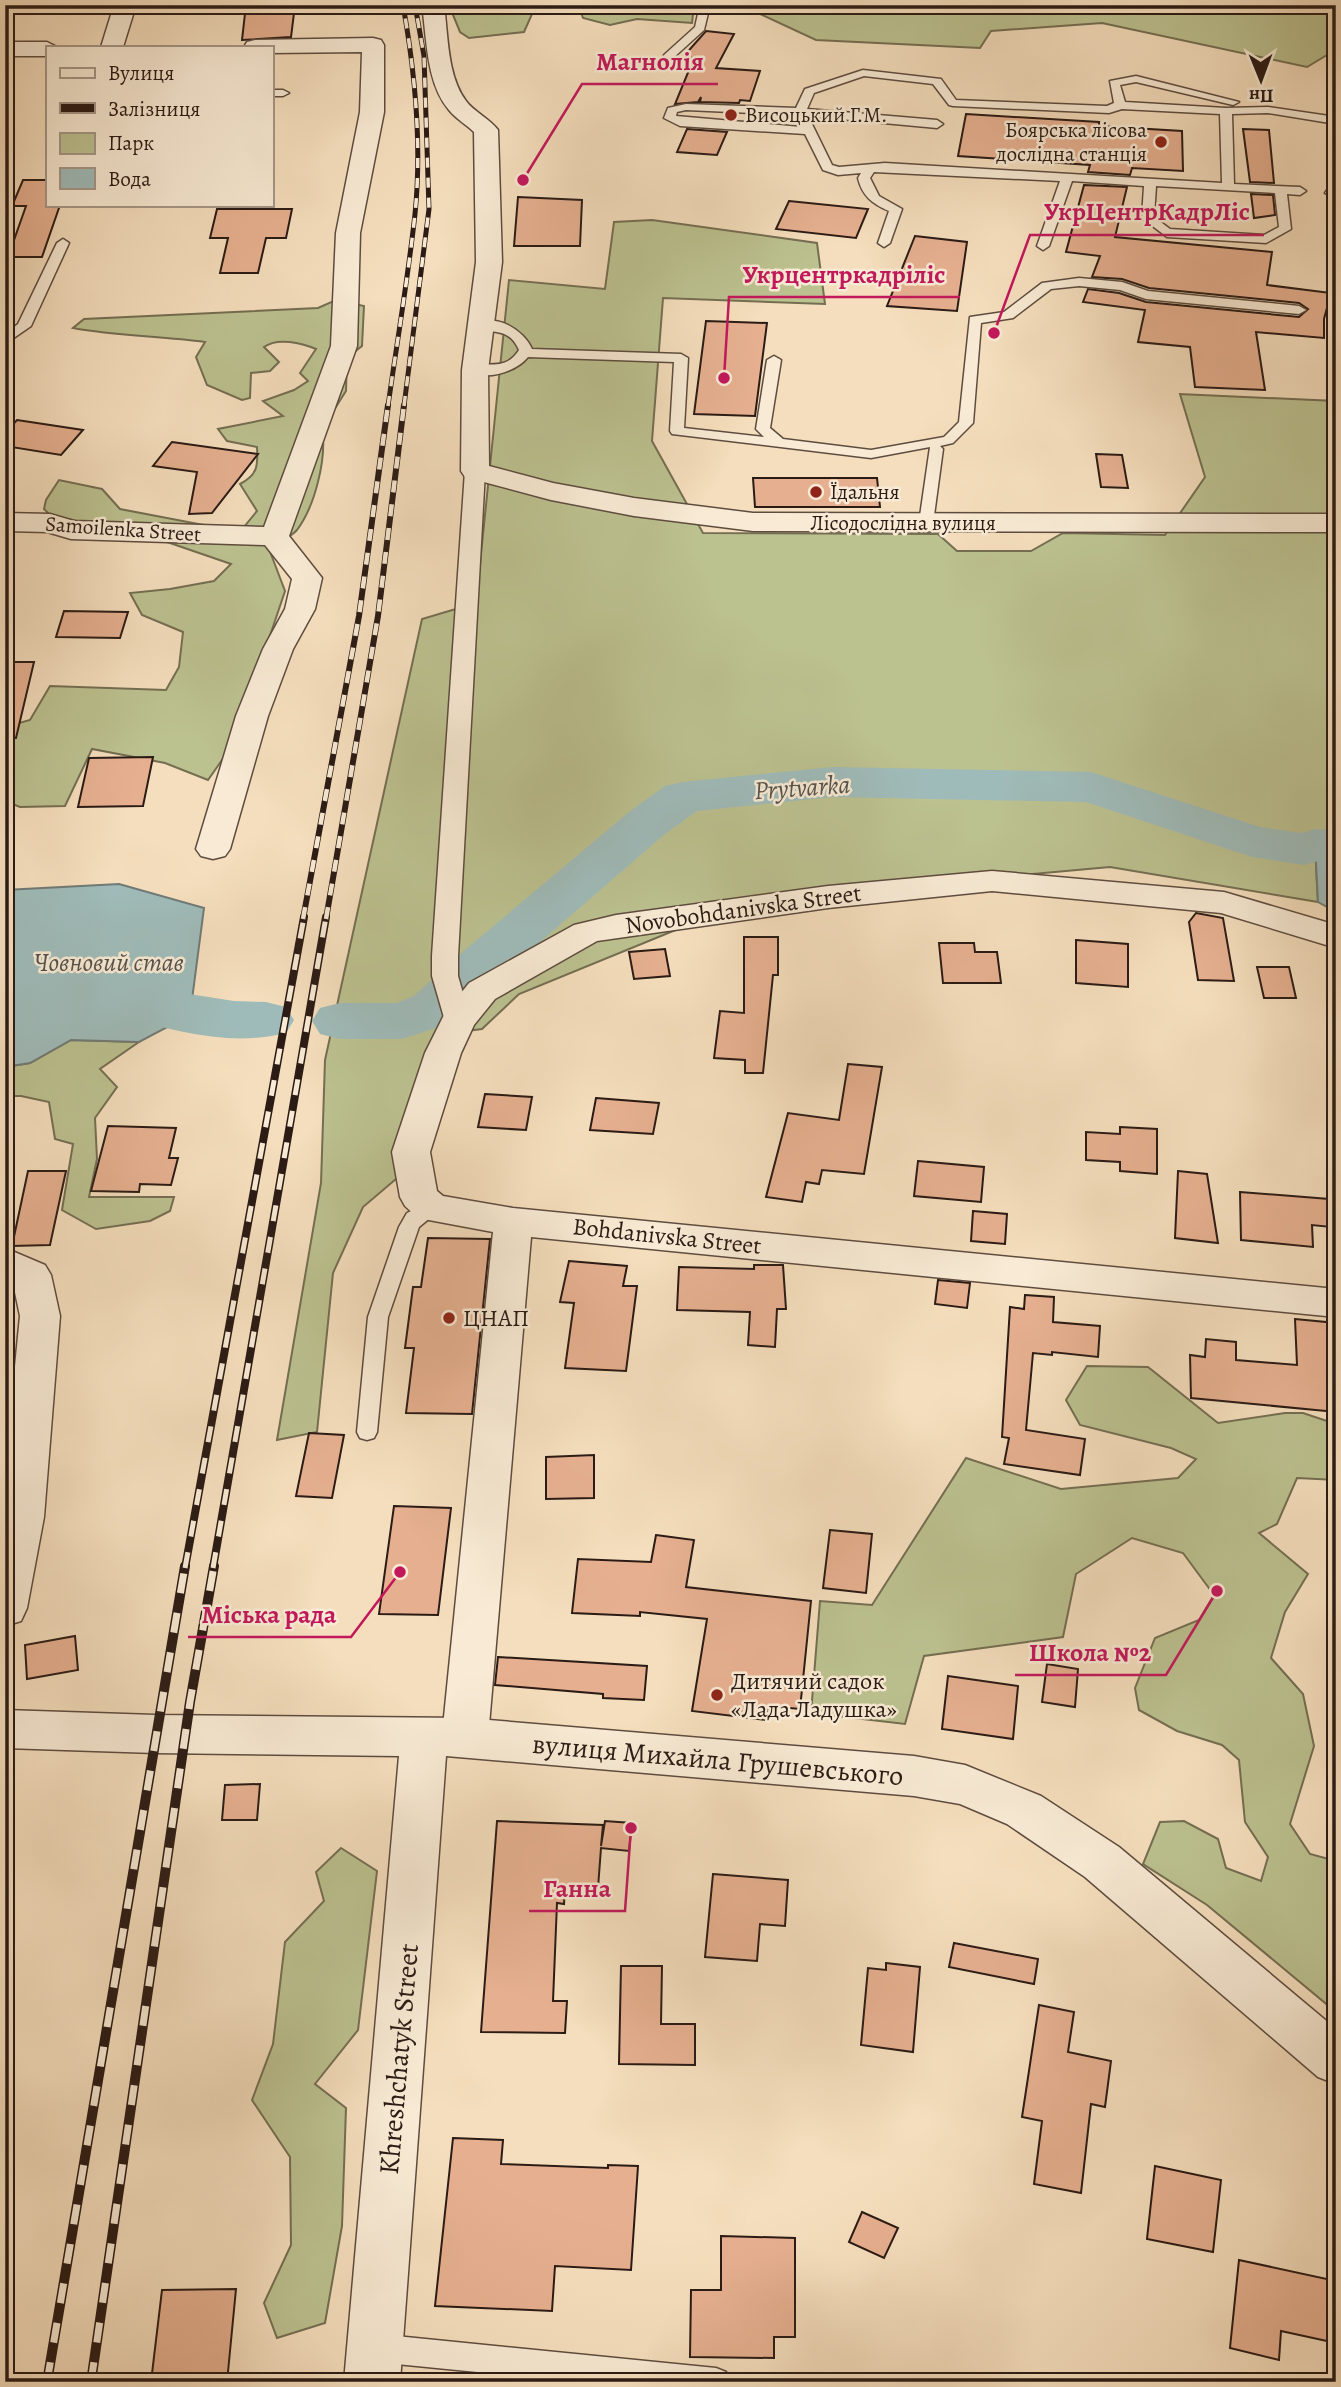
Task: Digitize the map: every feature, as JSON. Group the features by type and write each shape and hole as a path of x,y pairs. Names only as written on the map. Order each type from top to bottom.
{"street":[{"path":"111,46 125,5"},
{"path":"433,5 440,57 450,89 457,104 485,130 489,262 475,370 475,471 445,976 457,1015"},
{"path":"213,849 252,716 278,649 300,609 307,578 274,536 344,346 348,233 372,112 373,45 273,47"},
{"path":"5,48 46,49"},
{"name":"Лісодослідна вулиця","path":"475,471 551,491 676,514 753,522 1336,523"},
{"name":"Samoilenka Street","path":"5,523 50,523 71,530 274,536"},
{"name":"Novobohdanivska Street","path":"432,1208 419,1197 411,1152 457,1015 482,991 586,933 628,924 828,897 992,881 1224,903 1336,937"},
{"path":"432,1208 513,1222 489,1502 444,1737"},
{"name":"Bohdanivska Street","path":"513,1222 1336,1303"},
{"path":"5,1608 22,1517 40,1316 18,1268"},
{"name":"вулиця Михайла Грушевського","path":"5,1728 155,1734 444,1737 914,1776 965,1786 1024,1810 1102,1862 1336,2061"},
{"name":"Khreshchatyk Street","path":"373,2365 444,1737"}],"lane":[{"path":"668,57 700,28 705,5"},
{"path":"953,103 937,81 863,73 809,91 800,112 827,167 838,171 869,169 1300,191"},
{"path":"1120,105 1114,83 1136,79 1268,110 1336,121"},
{"path":"809,131 680,122 670,118 672,110 686,107 800,112 937,126 938,118 953,103 1109,110 1120,105 1226,111 1268,110"},
{"path":"1226,111 1228,187"},
{"path":"869,169 864,178 866,189 874,200 895,209 884,243"},
{"path":"1043,246 1067,178"},
{"path":"1150,182 1148,218 1167,233 1266,239 1285,229 1281,190"},
{"path":"5,340 24,326 63,243"},
{"path":"524,353 681,358 677,431 871,454 948,440 965,424 975,320 1008,315 1047,286 1079,282 1122,286 1146,295 1299,310"},
{"path":"475,370 503,370 519,362 526,350 522,337 506,327 481,326"},
{"path":"774,360 763,429 779,443"},
{"path":"926,523 936,449"},
{"path":"367,1432 378,1317 409,1227 414,1218 432,1208"},
{"path":"373,2365 716,2382"}],"green space":[{"path":"449,5 536,5 524,32 469,38 460,32"},
{"path":"536,5 639,5 673,11 674,5 694,5 692,23 637,19 610,25 583,18 579,7"},
{"path":"773,5 1336,5 1336,58 1327,55 1307,67 1102,23 991,31 980,48 816,40 758,13"},
{"path":"652,220 817,243 825,304 663,298 652,441 703,533 938,534 957,551 1031,551 1063,533 1165,535 1205,477 1180,394 1336,401 1336,830 1315,846 1318,902 1110,867 700,904 700,920 519,994 482,1029 436,1035 396,1179 363,1207 333,1273 317,1432 277,1440 321,1183 325,1060 422,619 476,603 509,280 605,289 614,222"},
{"path":"336,300 364,306 362,346 347,358 346,391 322,429 321,467 309,508 297,530 269,549 285,591 234,743 208,780 165,763 92,749 65,806 20,807 5,801 5,727 30,720 50,686 166,690 179,667 183,632 142,615 130,593 214,581 231,564 141,533 51,516 44,509 46,500 59,480 102,489 120,509 240,532 257,511 240,484 256,469 257,447 227,441 218,429 283,416 263,401 294,390 308,381 300,373 316,349 282,342 264,347 279,362 270,371 251,373 250,398 242,400 207,385 196,357 205,342 73,328 84,319 318,308"},
{"path":"71,1040 139,1042 100,1069 117,1087 95,1118 97,1159 89,1197 174,1197 170,1211 150,1221 96,1229 62,1210 73,1144 55,1139 49,1102 21,1096 5,1096 5,1067 30,1063"},
{"path":"1087,1366 1148,1367 1218,1423 1285,1413 1303,1413 1336,1424 1336,1480 1297,1478 1277,1524 1259,1533 1308,1574 1285,1612 1271,1658 1303,1694 1314,1746 1290,1824 1310,1854 1336,1861 1336,2012 1207,1905 1143,1864 1160,1822 1184,1821 1218,1839 1226,1868 1261,1881 1268,1857 1245,1822 1239,1760 1222,1745 1177,1731 1139,1710 1135,1688 1155,1638 1199,1620 1214,1595 1183,1553 1132,1538 1076,1574 1063,1637 924,1656 905,1724 811,1713 820,1601 872,1605 966,1458 1061,1489 1178,1478 1196,1459 1171,1448 1080,1425 1066,1400"},
{"path":"341,1848 377,1871 358,2030 315,2084 346,2108 342,2226 325,2323 277,2338 264,2303 291,2245 290,2157 252,2100 273,2044 285,1942 324,1901 316,1872"}],"water":[{"path":"1336,830 1336,912 1318,902 1315,845"},
{"name":"Човновий став","path":"119,884 204,908 190,1015 139,1042 71,1040 30,1063 5,1067 5,890"}],"building":[{"path":"246,5 295,5 291,37 242,40"},
{"path":"706,31 734,34 716,68 760,71 750,101 700,102 701,97 698,102 675,104 694,58 683,57"},
{"path":"966,114 1099,122 1099,126 1182,131 1183,171 1132,168 1130,175 1088,172 1090,165 958,156"},
{"path":"687,129 727,132 717,155 677,152"},
{"path":"1243,129 1269,130 1274,183 1250,182"},
{"path":"23,180 46,180 46,206 60,206 42,257 8,257 26,206 12,206"},
{"path":"1084,185 1127,187 1115,237 1272,252 1267,285 1331,293 1324,319 1324,338 1256,332 1265,390 1195,387 1190,347 1138,342 1145,310 1083,302 1088,289 1119,293 1146,302 1299,317 1308,309 1299,303 1149,288 1122,279 1092,277 1100,256 1066,252"},
{"path":"1251,194 1273,195 1275,215 1254,218"},
{"path":"518,197 582,200 580,246 514,246"},
{"path":"789,201 868,209 856,238 776,229"},
{"path":"217,209 292,209 286,238 266,238 258,273 220,273 228,238 210,238"},
{"path":"915,236 967,242 957,311 887,306"},
{"path":"706,321 767,323 755,416 694,414"},
{"path":"17,420 83,430 61,455 5,446 5,433"},
{"path":"172,442 258,454 212,513 189,514 197,472 153,466"},
{"path":"1096,454 1122,455 1128,488 1101,487"},
{"name":"Їдальня","path":"753,478 877,478 880,507 755,507"},
{"path":"64,611 128,612 120,638 56,637"},
{"path":"5,662 34,662 16,738 5,737"},
{"path":"153,757 143,806 78,807 89,758"},
{"path":"1196,913 1223,918 1234,981 1198,980 1189,922"},
{"path":"744,937 778,937 778,975 773,975 763,1073 745,1073 745,1060 714,1058 720,1011 744,1013"},
{"path":"1076,940 1128,944 1128,987 1076,983"},
{"path":"939,943 974,943 975,952 997,952 1001,983 943,983"},
{"path":"665,949 670,976 634,979 629,952"},
{"path":"1257,967 1289,967 1296,998 1264,998"},
{"path":"848,1064 882,1067 864,1174 822,1170 819,1184 806,1182 802,1202 766,1197 788,1113 839,1120"},
{"path":"485,1094 532,1097 526,1130 478,1127"},
{"path":"596,1098 659,1103 653,1134 590,1130"},
{"path":"108,1126 176,1128 169,1158 178,1158 171,1185 140,1184 139,1192 91,1191"},
{"path":"1120,1127 1157,1129 1157,1174 1120,1171 1120,1162 1086,1160 1086,1132 1120,1134"},
{"path":"918,1161 984,1167 981,1202 914,1196"},
{"path":"28,1171 66,1171 50,1245 12,1246"},
{"path":"1178,1171 1207,1174 1218,1243 1175,1238"},
{"path":"1240,1192 1329,1199 1331,1227 1312,1225 1313,1247 1241,1240"},
{"path":"973,1211 1007,1214 1005,1244 971,1241"},
{"name":"ЦНАП","path":"428,1238 490,1239 472,1414 406,1413 414,1348 405,1348 413,1287 421,1287"},
{"path":"569,1261 627,1266 623,1286 637,1286 626,1371 565,1368 574,1303 560,1302"},
{"path":"754,1265 783,1265 786,1309 777,1309 775,1347 748,1345 750,1312 677,1310 679,1267 754,1269"},
{"path":"938,1280 970,1283 967,1308 935,1304"},
{"path":"1025,1295 1054,1297 1053,1322 1100,1326 1098,1357 1052,1352 1052,1355 1033,1353 1026,1430 1085,1439 1080,1475 1004,1464 1009,1438 1002,1437 1010,1307 1024,1309"},
{"path":"1295,1319 1336,1323 1336,1412 1191,1398 1190,1355 1205,1357 1206,1339 1236,1342 1236,1360 1297,1365"},
{"path":"309,1433 344,1435 332,1498 296,1496"},
{"path":"594,1455 594,1498 546,1499 546,1457"},
{"path":"394,1506 451,1508 438,1615 379,1614"},
{"path":"830,1530 872,1534 866,1593 823,1588"},
{"path":"656,1535 694,1540 686,1587 811,1601 800,1709 768,1706 766,1720 692,1711 707,1619 640,1612 640,1616 572,1613 578,1559 651,1562"},
{"path":"75,1636 78,1670 27,1679 25,1645"},
{"path":"498,1657 647,1666 644,1700 603,1698 603,1694 495,1685"},
{"path":"1047,1664 1078,1669 1075,1707 1042,1702"},
{"path":"948,1676 1018,1686 1013,1739 942,1729"},
{"path":"260,1784 257,1820 222,1820 225,1785"},
{"path":"497,1821 603,1825 601,1846 605,1821 632,1823 629,1851 601,1848 598,1888 565,1887 564,1904 557,1903 553,2001 567,2001 565,2033 481,2032"},
{"path":"713,1874 788,1880 785,1926 760,1924 757,1961 705,1957"},
{"path":"954,1943 1038,1959 1034,1984 949,1967"},
{"path":"886,1963 920,1967 913,2052 861,2045 868,1968 886,1970"},
{"path":"621,1966 662,1966 661,2024 695,2024 695,2065 619,2064"},
{"path":"1039,2005 1074,2012 1068,2052 1111,2061 1105,2107 1091,2104 1081,2193 1034,2184 1042,2121 1022,2117"},
{"path":"453,2138 503,2140 501,2164 608,2168 608,2165 638,2166 631,2270 555,2266 552,2311 435,2306"},
{"path":"1155,2166 1221,2180 1213,2252 1147,2239"},
{"path":"862,2212 898,2228 884,2258 849,2242"},
{"path":"721,2236 795,2238 795,2337 774,2337 774,2358 690,2357 691,2290 721,2290"},
{"path":"1239,2260 1336,2281 1336,2343 1281,2331 1279,2360 1230,2348"},
{"path":"236,2289 227,2382 151,2382 162,2290"}],"waterway":[{"name":"Prytvarka","path":"340,1021 402,1021 434,1009 484,962 647,823 683,797 832,782 1091,787 1252,841 1304,849 1315,845 1336,846"},
{"name":"Prytvarka","path":"5,959 14,959 138,1001 170,1009 234,1020 266,1020"}],"railway":[{"path":"388,406 415,214 418,162 411,56 403,5"},
{"path":"404,406 429,209 424,56 415,5"},
{"path":"303,919 359,616 388,405"},
{"path":"326,919 378,616 404,405"},
{"path":"185,1568 304,917"},
{"path":"213,1568 326,917"},
{"path":"47,2382 185,1566"},
{"path":"91,2382 190,1702 214,1566"}],"place":[{"name":"Висоцький Г.М.","path":"731,115"},
{"name":"Боярська лісова дослідна станція","path":"1161,142"},
{"name":"Магнолія","path":"523,180"},
{"name":"УкрЦентрКадрЛіс","path":"994,333"},
{"name":"Укрцентркадріліс","path":"724,378"},
{"name":"Їдальня","path":"816,492"},
{"name":"ЦНАП","path":"449,1318"},
{"name":"Міська рада","path":"400,1572"},
{"name":"Школа №2","path":"1217,1591"},
{"name":"Дитячий садок «Лада Ладушка»","path":"717,1695"},
{"name":"Ганна","path":"631,1828"}]}
